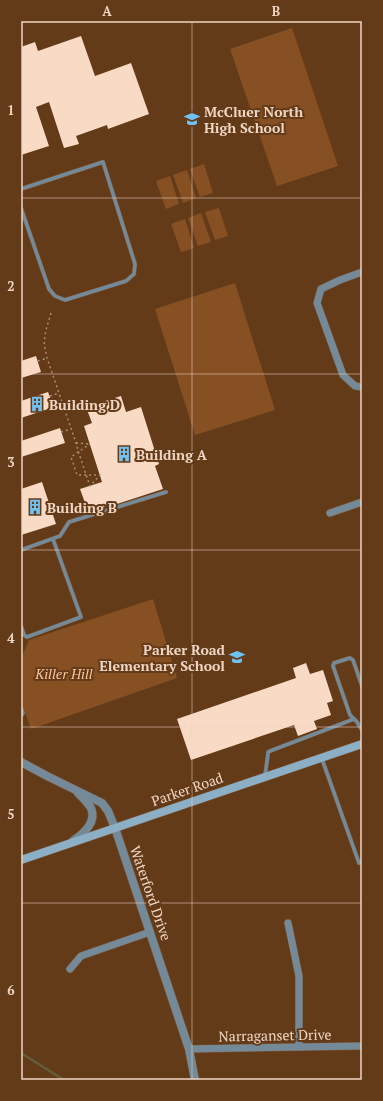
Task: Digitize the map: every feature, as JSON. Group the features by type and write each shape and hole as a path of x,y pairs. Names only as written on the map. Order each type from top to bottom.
{"main road":[{"name":"Parker Road","path":"21,860 362,744"}],"street":[{"path":"358,387 343,375 317,303 320,289 362,272"},
{"path":"330,513 362,502"},
{"name":"Waterford Drive","path":"21,762 102,803 108,811 189,1049 196,1080"},
{"path":"71,843 83,834 90,825 93,817 90,807 75,790"},
{"path":"288,923 298,976 300,1047"},
{"path":"70,969 81,956 150,932"},
{"name":"Narraganset Drive","path":"189,1049 362,1046"}],"lane":[{"path":"21,189 103,162 135,264 134,274 126,281 65,300 55,296 49,289 21,208"},
{"path":"21,550 60,536 69,522 166,492"},
{"path":"21,626 24,635 27,637 81,618 53,539"},
{"path":"362,686 353,660 350,658 334,663 332,666 350,715 362,730"},
{"path":"21,707 23,713 21,716"},
{"path":"265,777 268,752 354,719"},
{"path":"322,758 359,862 362,861"}],"path":[{"path":"51,313 44,342 47,358 76,443 78,452 86,476 90,486 100,475 86,476 77,475 71,457 78,452 90,444 76,443"},
{"path":"38,361 47,358"},
{"path":"50,396 59,393"},
{"path":"61,432 71,429"}],"green space":[{"path":"292,28 338,166 277,186 230,49"},
{"path":"204,164 213,193 200,197 190,169"},
{"path":"187,170 196,198 183,203 173,175"},
{"path":"170,176 179,204 166,209 156,181"},
{"path":"219,208 228,236 215,240 205,212"},
{"path":"201,213 211,242 198,246 188,218"},
{"path":"185,219 194,248 181,252 171,224"},
{"path":"235,283 275,410 195,435 155,309"},
{"name":"Killer Hill","path":"153,599 177,678 31,729 21,700 21,659 29,640"}],"building":[{"path":"81,36 95,76 131,63 149,114 108,129 107,125 76,136 79,144 64,148 49,102 36,107 49,146 21,155 21,47 35,42 38,51"},
{"path":"36,356 41,372 21,378 21,361"},
{"name":"Building D","path":"48,392 54,407 21,418 21,401"},
{"name":"Building A","path":"121,396 126,412 141,407 159,464 155,466 163,489 117,504 116,501 88,511 80,489 102,482 84,426 92,423 86,407"},
{"path":"60,428 65,443 21,457 21,441"},
{"name":"Building B","path":"42,482 56,524 21,535 21,489"},
{"name":"Parker Road Elementary School","path":"306,663 310,674 323,670 333,701 327,703 331,715 314,721 317,729 298,736 294,725 191,760 177,719 296,678 293,668"}],"waterway":[{"path":"21,1053 64,1080"}],"place":[{"name":"McCluer North High School","path":"192,119"},
{"name":"Building D","path":"37,404"},
{"name":"Building A","path":"124,454"},
{"name":"Building B","path":"35,507"},
{"name":"Parker Road Elementary School","path":"237,657"}]}
